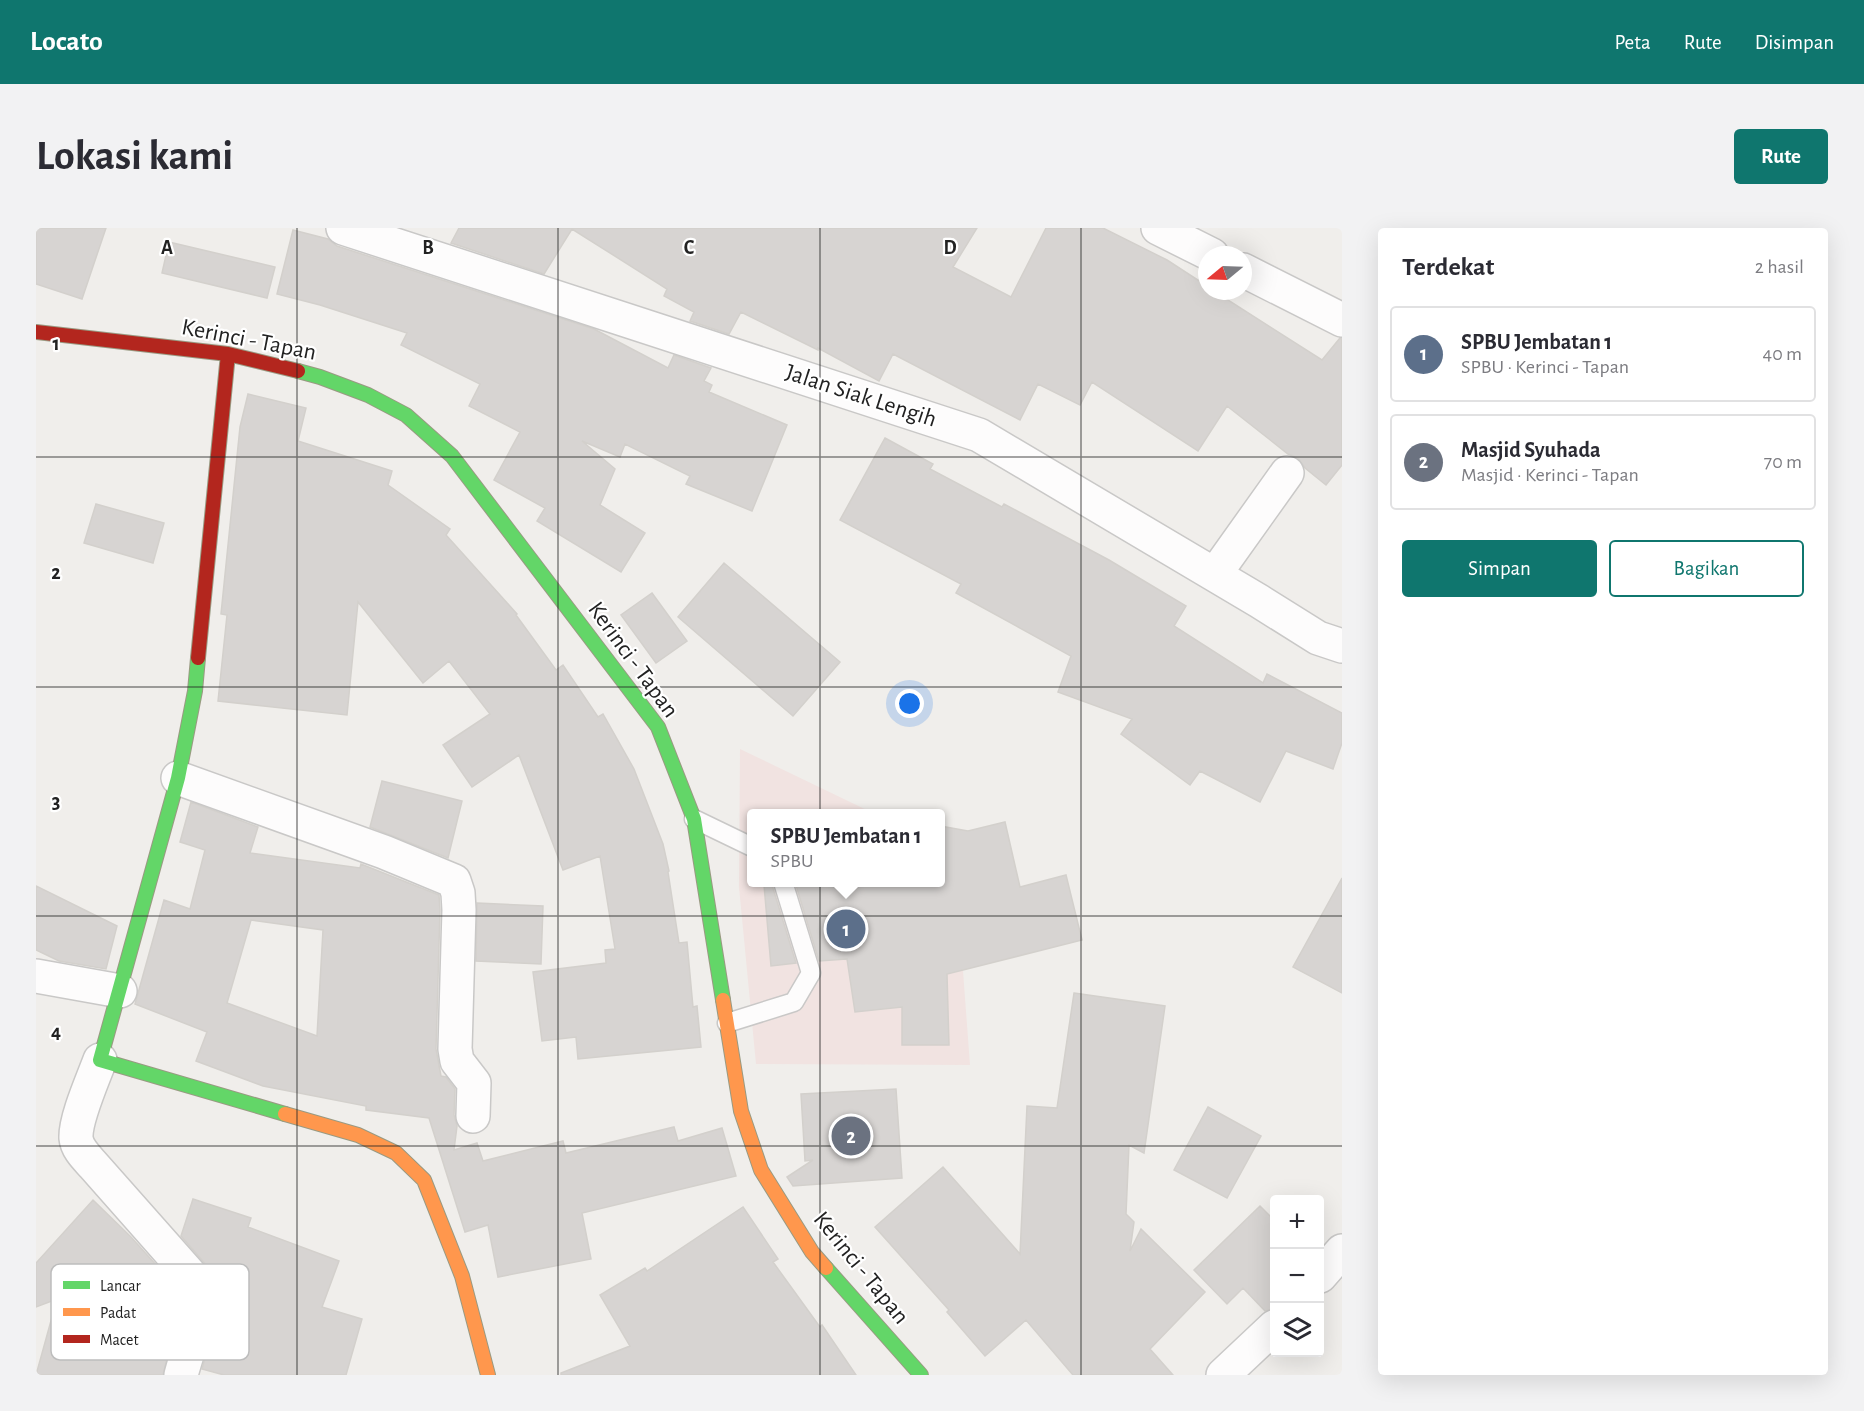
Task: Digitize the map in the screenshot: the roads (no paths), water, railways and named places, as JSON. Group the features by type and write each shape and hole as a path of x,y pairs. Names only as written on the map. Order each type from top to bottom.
{"main road":[{"name":"Kerinci - Tapan","path":"36,332 228,354 320,376 368,395 406,415 452,456 658,727 694,819 741,1111 761,1170 812,1252 921,1375"},
{"path":"228,354 195,691 178,778 100,1060 358,1135 396,1153 424,1180 462,1276 488,1375"}],"street":[{"name":"Jalan Siak Lengih","path":"343,228 979,435 1215,574 1318,638 1342,646"},
{"path":"1158,228 1198,248"},
{"path":"1252,275 1342,320"},
{"path":"1215,574 1287,473"},
{"path":"178,778 384,852 454,881 458,893 459,910 455,1049 457,1061 474,1083 473,1116"},
{"path":"36,976 120,991"},
{"path":"100,1060 79,1119 76,1139 82,1152 181,1264"},
{"path":"1324,1271 1342,1251"},
{"path":"1223,1375 1270,1331"},
{"path":"180,1375 185,1360"}],"lane":[{"path":"694,819 747,845"},
{"path":"727,1023 794,1002 811,973 785,887"}],"place":[{"name":"SPBU Jembatan 1","path":"846,929"},
{"name":"Masjid Syuhada","path":"851,1136"}]}
